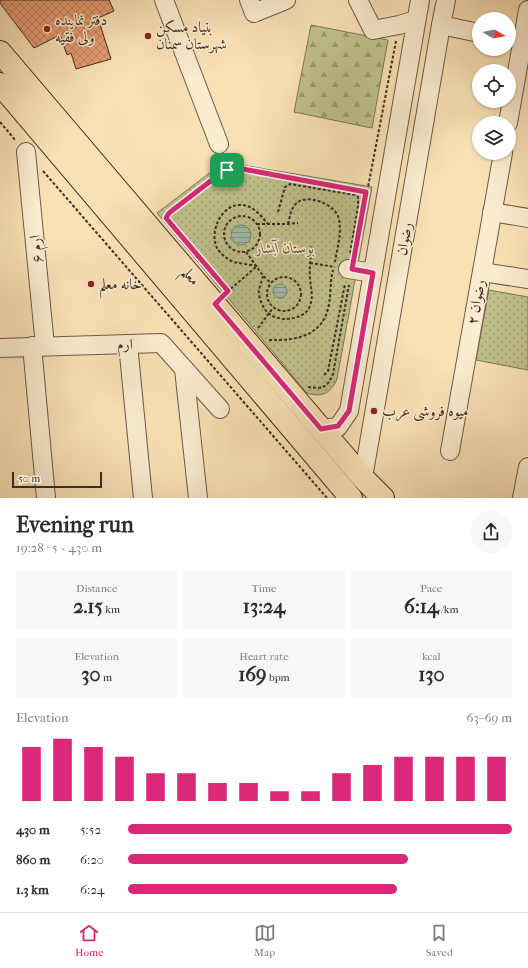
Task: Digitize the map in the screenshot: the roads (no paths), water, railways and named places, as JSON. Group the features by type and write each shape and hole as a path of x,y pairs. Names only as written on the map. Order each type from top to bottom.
{"main road":[{"name":"معلم","path":"0,52 363,478 383,498"},
{"name":"معلم","path":"0,84 351,498"}],"street":[{"path":"249,0 254,12 286,0"},
{"path":"358,0 372,30 407,23"},
{"name":"رضوان","path":"321,429 338,426 349,411 373,273 407,23 420,0"},
{"name":"رضوان","path":"363,478 446,0"},
{"path":"166,1 219,144"},
{"path":"516,41 528,10"},
{"path":"441,25 472,32"},
{"path":"509,116 515,56"},
{"name":"ارم ۶","path":"26,152 39,346 46,498"},
{"name":"رضوان ۲","path":"450,451 502,160"},
{"path":"492,212 528,218"},
{"path":"344,268 373,273"},
{"path":"482,272 528,279"},
{"path":"128,344 143,498"},
{"name":"ارم","path":"0,348 161,344 220,409"},
{"path":"184,369 198,498"},
{"path":"522,498 528,467"}],"place":[{"name":"دفتر نماینده ولی فقیه","path":"47,29"},
{"name":"بنیاد مسکن شهرستان سمنان","path":"148,36"},
{"name":"خانه معلم","path":"91,284"},
{"name":"میوه فروشی عرب","path":"374,411"}],"park label":[{"name":"بوستان آبشار","path":"285,248"}]}
